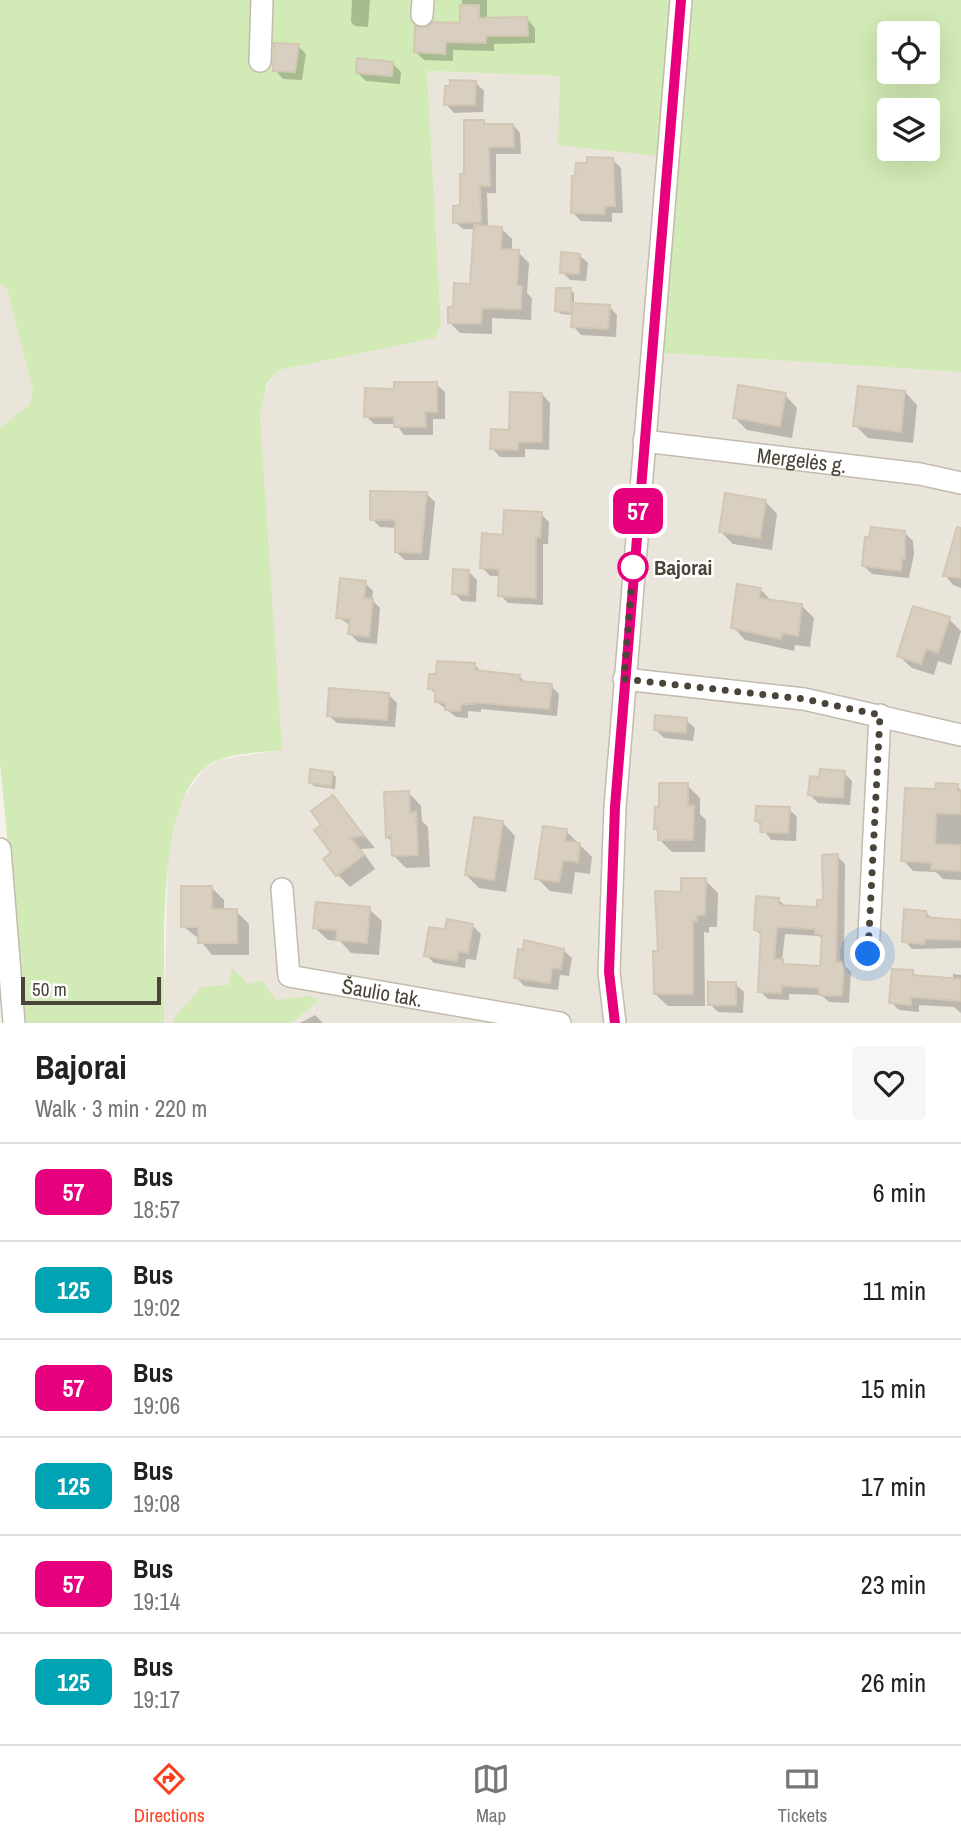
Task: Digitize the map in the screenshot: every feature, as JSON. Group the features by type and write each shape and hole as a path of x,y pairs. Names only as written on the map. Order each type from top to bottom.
{"street":[{"path":"260,61 262,0"},
{"path":"615,1023 609,972 624,679 681,0"},
{"name":"Mergelės g.","path":"644,441 920,474 961,483"},
{"path":"624,679 804,699 961,735"},
{"path":"868,954 880,715"},
{"path":"0,849 14,1023"},
{"name":"Šaulio tak.","path":"282,889 289,976 560,1023"}],"shaded area":[{"path":"427,71 560,76 676,158 662,353 961,372 961,1023 164,1023 168,854 181,802 204,768 222,759 281,750 260,415 268,383 279,370 435,338 441,325"},
{"path":"0,284 7,289 33,390 30,404 0,428"}],"green space":[{"path":"0,0 961,0 961,372 662,353 676,158 558,145 560,76 427,71 441,325 435,338 279,370 267,383 260,415 282,750 221,759 204,768 188,789 177,817 166,888 164,1023 25,1023 0,763 0,428 30,404 33,390 7,289 0,284"},
{"path":"232,968 248,984 262,981 276,1000 310,996 319,1000 292,1023 172,1023 200,987 229,985"}],"building":[{"path":"460,5 479,5 479,18 527,17 528,36 486,36 486,43 446,42 445,54 414,52 415,26 427,27 433,22 460,23"},
{"path":"274,43 299,44 295,72 273,71"},
{"path":"357,58 393,62 392,76 356,73"},
{"path":"450,80 476,81 475,105 444,105 445,86 450,86"},
{"path":"464,120 484,120 484,124 513,124 514,147 489,147 490,186 480,186 481,222 453,223 453,206 460,205 460,174 464,174"},
{"path":"587,157 613,158 615,206 605,206 604,214 571,213 572,176 575,176 576,163 587,163"},
{"path":"474,225 502,227 501,249 519,250 517,285 522,286 521,309 482,308 481,324 448,323 448,307 453,307 454,283 470,284"},
{"path":"561,252 580,254 579,274 560,273"},
{"path":"556,288 571,288 571,312 555,311"},
{"path":"573,303 610,305 608,329 571,327"},
{"path":"394,382 437,382 437,412 425,412 426,427 394,427 394,417 364,417 365,388 394,389"},
{"path":"738,385 786,393 780,426 733,418"},
{"path":"858,386 905,391 901,432 853,426"},
{"path":"510,392 542,393 542,442 518,442 518,450 490,449 491,429 509,430"},
{"path":"370,491 427,492 421,553 395,552 395,520 370,520"},
{"path":"725,493 766,500 760,538 719,532"},
{"path":"504,510 542,512 540,537 536,537 536,598 498,596 499,569 480,568 482,533 503,535"},
{"path":"871,527 905,531 905,559 902,559 901,571 862,566 865,537 869,537"},
{"path":"957,527 961,528 961,578 943,576"},
{"path":"453,569 469,570 468,595 452,594"},
{"path":"340,578 366,581 364,598 373,599 369,637 348,634 350,619 336,618"},
{"path":"737,584 761,588 759,598 802,604 798,636 782,633 781,639 731,628"},
{"path":"913,606 950,617 938,653 926,649 921,664 897,656"},
{"path":"437,661 475,663 475,670 520,675 519,681 552,684 549,709 473,702 461,704 460,711 445,710 446,703 435,702 435,690 428,689 429,674 436,674"},
{"path":"329,688 389,693 387,720 327,716"},
{"path":"655,715 687,718 686,733 654,730"},
{"path":"310,769 333,772 331,786 309,783"},
{"path":"820,769 845,771 843,798 808,795 810,776 819,777"},
{"path":"659,783 688,783 688,806 694,806 693,840 658,840 658,829 654,829 655,807 659,807"},
{"path":"936,783 958,784 957,791 961,791 961,814 936,813 935,844 961,845 961,871 931,869 932,863 901,861 905,788 935,789"},
{"path":"409,791 410,813 416,812 418,855 392,856 391,835 386,838 384,792"},
{"path":"333,795 364,836 350,837 364,855 336,876 323,859 331,853 314,830 321,825 311,811"},
{"path":"756,806 790,807 788,833 760,832 761,822 755,821"},
{"path":"474,817 503,821 494,880 465,875"},
{"path":"543,826 567,829 565,841 580,843 578,862 563,860 559,882 535,879"},
{"path":"838,854 836,962 844,962 842,996 819,995 819,988 782,986 781,993 758,992 761,931 754,930 756,896 779,898 779,905 817,907 817,900 823,900 822,855","holes":["777,927 815,929 815,934 822,935 820,966 783,964 783,959 774,959"]},
{"path":"681,878 706,878 705,915 697,915 697,921 693,920 693,994 654,994 653,951 658,951 655,891 681,892"},
{"path":"181,886 212,886 212,909 237,909 237,943 198,943 198,927 181,927"},
{"path":"316,902 370,907 367,943 336,940 337,930 313,928"},
{"path":"904,909 926,911 926,917 961,920 961,940 925,939 924,944 902,942"},
{"path":"447,919 473,924 468,953 458,951 457,961 424,956 429,927 445,929"},
{"path":"524,940 564,949 561,969 552,968 550,983 514,978 518,949 523,950"},
{"path":"892,969 913,970 913,975 961,979 961,1001 911,997 911,1005 889,1003"},
{"path":"708,982 736,982 736,1005 708,1005"}],"bus line":[{"name":"57","path":"615,1023 609,972 615,807 681,0"}],"place":[{"name":"Bajorai","path":"633,567"}],"route":[{"path":"633,567 624,679 804,699 880,715 868,954"}]}
